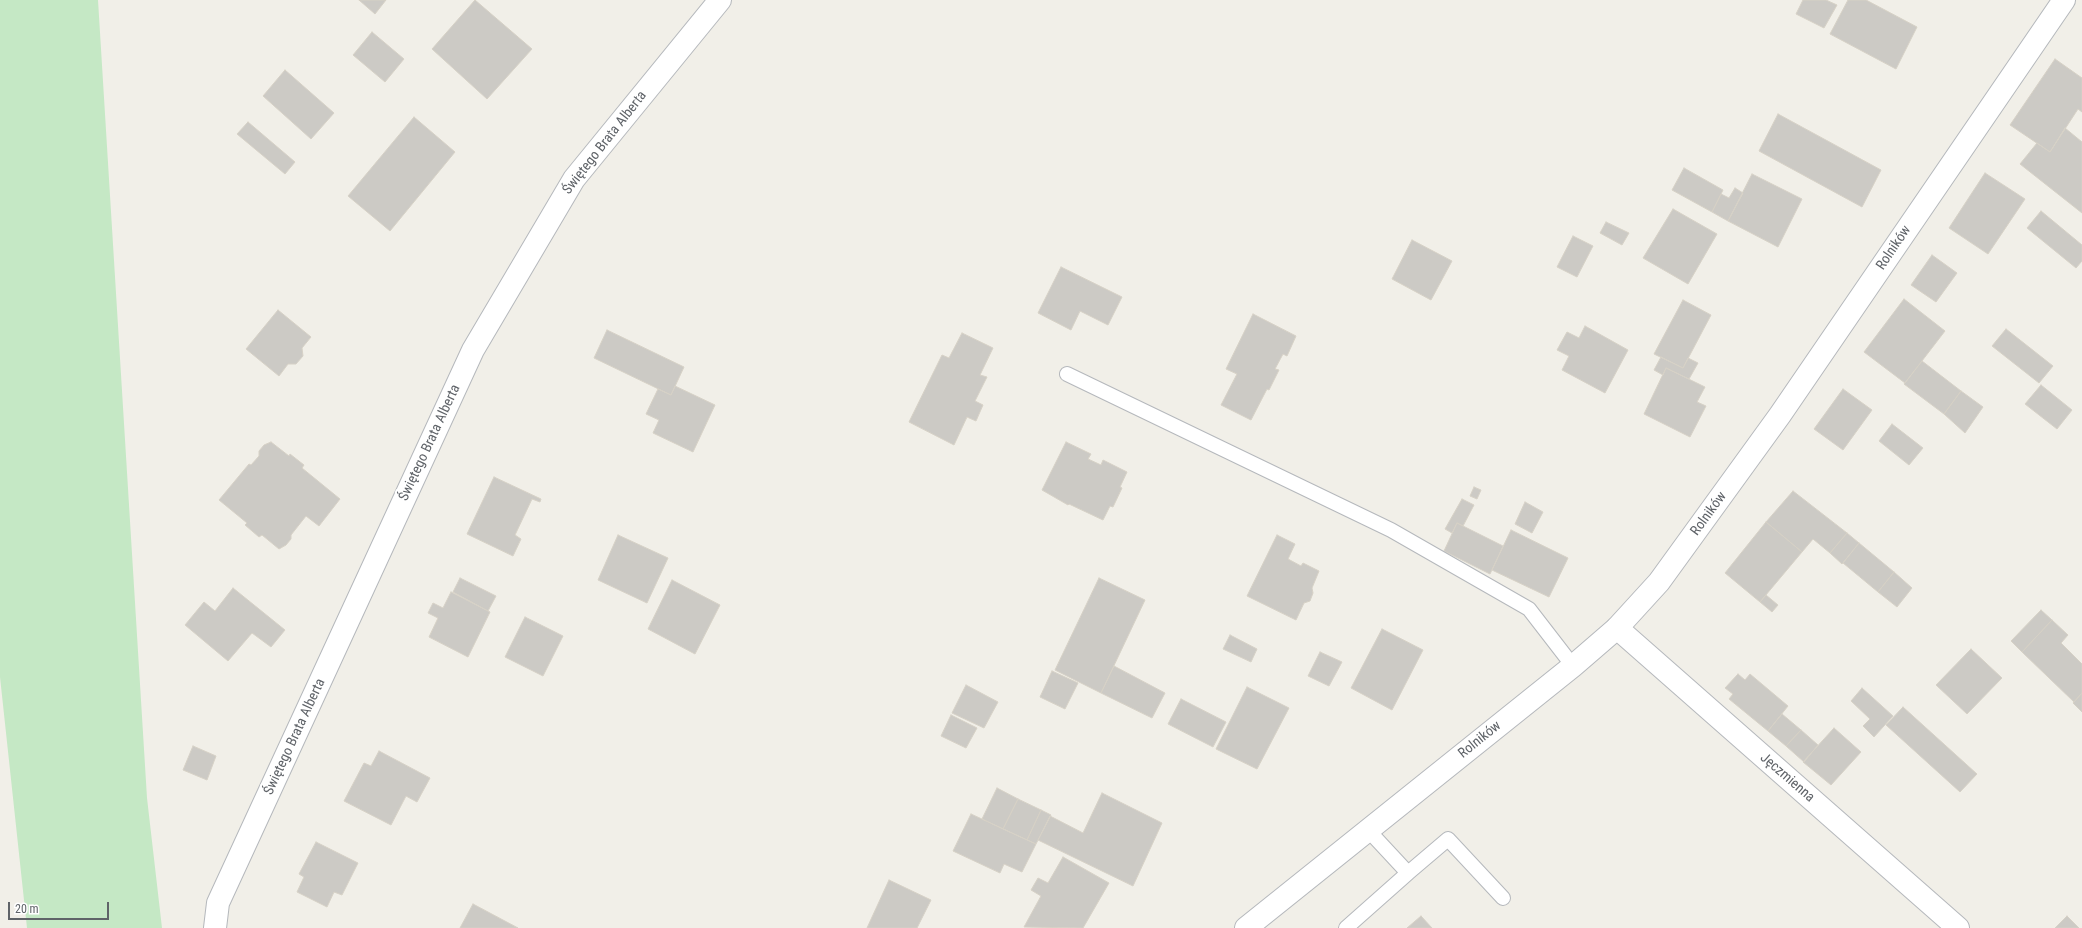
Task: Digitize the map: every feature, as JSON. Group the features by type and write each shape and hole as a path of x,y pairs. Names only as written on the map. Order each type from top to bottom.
{"street":[{"name":"Świętego Brata Alberta","path":"215,928 218,903 473,350 574,179 720,0"},
{"name":"Rolników","path":"1246,928 1573,666 1617,628 1659,582 1720,499 2064,0"},
{"name":"Jęczmienna","path":"1617,628 1958,928"}],"lane":[{"path":"1067,374 1390,530 1529,609 1573,666"},
{"path":"1368,830 1408,873"},
{"path":"1346,928 1448,839 1503,898"}],"green space":[{"path":"0,0 98,0 147,798 162,928 27,928 0,677"}],"building":[{"path":"359,0 386,0 375,14"},
{"path":"475,0 532,49 487,99 432,49"},
{"path":"1803,0 1826,0 1837,5 1824,28 1796,14"},
{"path":"1848,0 1866,0 1917,27 1896,69 1830,34"},
{"path":"372,32 404,59 385,82 353,55"},
{"path":"2055,59 2082,78 2082,112 2078,109 2050,152 2010,125"},
{"path":"285,70 334,113 311,139 263,96"},
{"path":"1778,114 1881,170 1862,207 1759,151"},
{"path":"414,117 455,152 390,231 348,196"},
{"path":"248,122 295,162 285,174 237,134"},
{"path":"2065,128 2082,142 2082,213 2020,164 2037,143 2050,152"},
{"path":"1684,168 1723,190 1712,212 1672,190"},
{"path":"1985,173 2025,199 1988,254 1949,228"},
{"path":"1752,174 1802,199 1778,247 1728,221"},
{"path":"1735,188 1743,193 1728,221 1712,212 1721,194 1729,198"},
{"path":"1673,209 1717,234 1688,284 1643,258"},
{"path":"2041,211 2082,245 2082,261 2076,268 2027,228"},
{"path":"1606,222 1629,233 1622,245 1600,233"},
{"path":"1573,236 1593,246 1577,277 1557,267"},
{"path":"1412,240 1452,261 1431,300 1392,279"},
{"path":"1932,255 1957,273 1936,302 1911,285"},
{"path":"1061,267 1122,297 1108,325 1080,311 1071,330 1038,313"},
{"path":"1904,299 1945,331 1905,383 1864,352"},
{"path":"1683,300 1711,315 1683,368 1654,354"},
{"path":"278,310 311,337 302,348 303,356 296,364 288,364 279,376 246,349"},
{"path":"1253,314 1296,336 1287,356 1283,354 1275,369 1279,370 1251,420 1221,405 1237,374 1226,369"},
{"path":"1585,326 1628,350 1605,393 1562,370 1569,356 1557,350 1567,332 1579,338"},
{"path":"2006,329 2053,366 2039,383 1992,346"},
{"path":"607,330 684,367 671,395 594,358"},
{"path":"962,333 993,348 980,375 987,377 975,401 983,405 976,421 967,417 954,445 909,422 942,355 949,358"},
{"path":"1661,357 1683,368 1688,358 1698,363 1689,379 1666,368 1663,375 1654,370"},
{"path":"1922,361 1961,391 1944,414 1904,384"},
{"path":"1666,368 1705,387 1697,402 1706,406 1690,437 1644,414"},
{"path":"2041,385 2072,410 2057,429 2025,404"},
{"path":"675,386 715,405 693,452 653,433 659,420 646,414 658,389 671,395"},
{"path":"1843,389 1872,410 1843,450 1814,429"},
{"path":"1961,391 1983,407 1965,433 1944,414"},
{"path":"1892,424 1923,448 1909,465 1879,441"},
{"path":"271,442 304,465 302,468 340,499 319,526 306,516 291,535 291,539 286,545 279,549 262,535 259,537 245,525 247,523 219,500 249,464 251,465 259,456 259,451 264,445"},
{"path":"1066,442 1091,454 1088,459 1101,465 1103,460 1127,472 1120,487 1122,488 1113,507 1110,506 1103,520 1069,504 1068,505 1042,490"},
{"path":"494,477 541,499 540,502 532,499 515,535 521,539 513,556 467,534"},
{"path":"1474,487 1481,490 1477,499 1470,496"},
{"path":"1793,491 1847,533 1830,553 1813,539 1802,552 1766,522"},
{"path":"1462,499 1474,505 1463,526 1457,523 1452,533 1445,529"},
{"path":"1525,502 1543,512 1532,533 1515,524"},
{"path":"1766,522 1802,552 1760,602 1725,573"},
{"path":"1457,523 1503,546 1490,574 1444,551"},
{"path":"1511,530 1568,558 1549,597 1492,570"},
{"path":"1847,533 1859,543 1842,564 1830,553"},
{"path":"618,535 668,558 647,603 598,580"},
{"path":"1277,535 1295,544 1288,559 1301,566 1303,563 1319,571 1312,588 1313,593 1310,601 1304,603 1296,620 1247,596"},
{"path":"1859,543 1894,572 1878,592 1843,563"},
{"path":"1894,572 1912,588 1897,607 1878,592"},
{"path":"460,578 496,596 488,611 453,592"},
{"path":"1099,578 1145,600 1101,693 1055,670"},
{"path":"672,580 720,605 695,654 648,629"},
{"path":"233,588 285,630 271,647 252,633 228,661 185,625 204,602 215,611"},
{"path":"451,592 490,612 468,657 429,637 438,618 428,613 433,603 443,608"},
{"path":"1766,595 1778,605 1772,612 1760,602"},
{"path":"2041,610 2052,620 2022,652 2011,641"},
{"path":"525,617 563,636 543,676 505,657"},
{"path":"2052,620 2068,635 2061,643 2082,664 2082,693 2074,702 2022,652"},
{"path":"1382,629 1423,650 1392,710 1351,688"},
{"path":"1230,635 1257,649 1251,662 1223,649"},
{"path":"1971,649 2002,678 1967,714 1936,685"},
{"path":"1320,652 1342,662 1329,686 1308,676"},
{"path":"1114,666 1165,693 1152,718 1101,693"},
{"path":"1052,671 1078,683 1065,709 1040,697"},
{"path":"1738,674 1745,680 1750,674 1788,706 1768,731 1729,699 1733,694 1725,688"},
{"path":"966,685 998,702 984,728 952,713"},
{"path":"1247,687 1289,708 1257,769 1216,749"},
{"path":"1862,688 1893,716 1874,737 1863,726 1870,719 1851,701"},
{"path":"2082,693 2082,712 2073,703"},
{"path":"1181,699 1226,722 1213,747 1168,724"},
{"path":"1903,707 1977,774 1960,792 1886,725"},
{"path":"1782,714 1801,730 1786,746 1768,731"},
{"path":"951,715 977,728 966,748 941,736"},
{"path":"1834,728 1861,752 1831,785 1803,762"},
{"path":"1801,730 1818,745 1804,762 1786,746"},
{"path":"193,746 216,756 207,780 183,770"},
{"path":"379,751 430,778 417,802 406,796 391,825 344,801 364,763 371,766"},
{"path":"997,788 1018,799 1003,829 982,819"},
{"path":"1102,793 1162,823 1133,886 1038,840 1050,816 1083,833"},
{"path":"1018,799 1041,810 1027,840 1003,829"},
{"path":"1041,810 1051,815 1036,844 1027,840"},
{"path":"971,814 1036,844 1022,872 1004,864 1000,873 953,851"},
{"path":"316,842 358,863 342,895 334,892 327,907 297,892 304,877 299,874"},
{"path":"1063,857 1109,883 1083,928 1024,927 1041,896 1031,890 1038,878 1048,883"},
{"path":"889,880 931,900 917,928 867,928"},
{"path":"473,904 518,928 460,928"},
{"path":"1421,916 1432,928 1407,928"},
{"path":"2067,916 2079,928 2055,928"}]}
